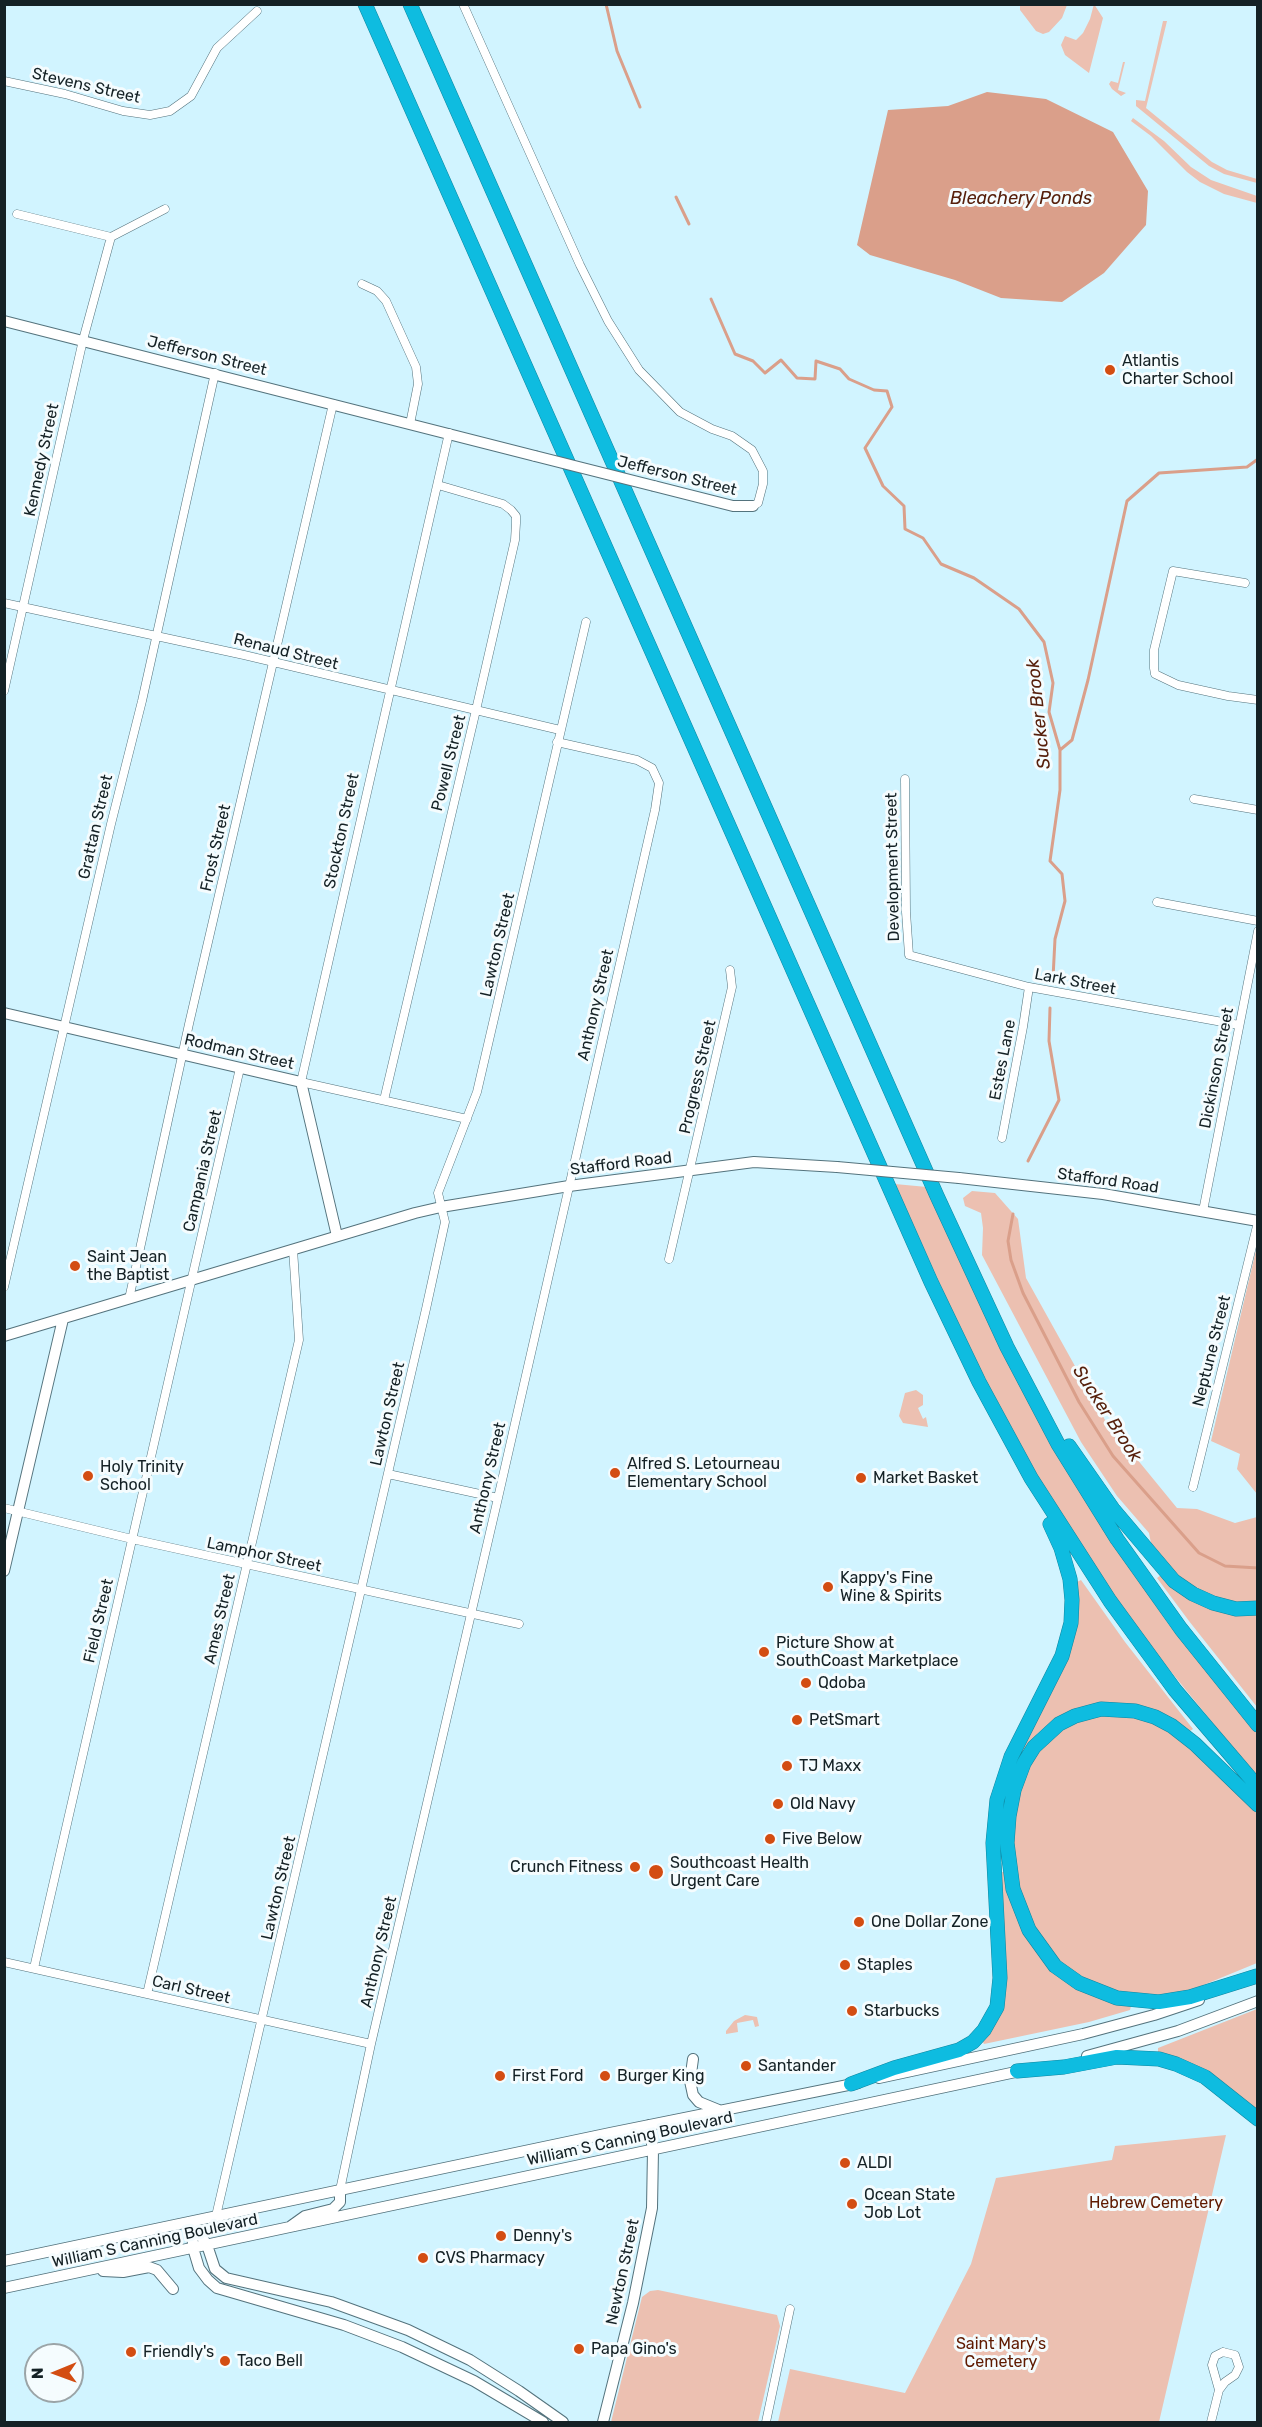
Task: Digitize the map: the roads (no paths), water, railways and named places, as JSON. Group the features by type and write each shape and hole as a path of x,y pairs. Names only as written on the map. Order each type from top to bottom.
{"highway":[{"path":"366,4 931,1282 979,1382 1050,1509 1110,1601 1175,1690 1257,1787"},
{"path":"410,4 975,1281 1040,1412 1096,1508 1175,1622 1257,1725"},
{"path":"975,1281 1075,1454 1106,1500 1157,1563 1174,1581 1203,1599 1236,1609 1257,1608"},
{"path":"851,2084 894,2068 959,2050 973,2042 984,2030 997,2007 1000,1978 993,1843 997,1800 1011,1757 1062,1656 1069,1634 1072,1600 1070,1579 1061,1548 1013,1446"},
{"path":"1257,1805 1188,1738 1164,1721 1125,1710 1093,1711 1059,1724 1045,1734 1029,1755 1018,1776 1011,1803 1007,1843 1013,1889 1029,1930 1055,1966 1079,1983 1116,1998 1159,2002 1200,1995 1257,1976"},
{"path":"1017,2071 1064,2067 1117,2057 1159,2059 1205,2077 1257,2119"}],"main road":[{"name":"Jefferson Street","path":"4,321 733,506 753,506"},
{"name":"Rodman Street","path":"4,1013 301,1082"},
{"name":"Stockton Street","path":"301,1082 337,1236"},
{"name":"Stafford Road","path":"4,1336 441,1207 569,1186 754,1162 959,1178 1103,1194 1257,1221"},
{"path":"4,1571 63,1318"},
{"name":"William S Canning Boulevard","path":"4,2261 851,2084 1119,2025 1189,2004 1257,1976"},
{"name":"William S Canning Boulevard","path":"4,2288 1108,2052 1160,2037 1257,2001"},
{"path":"693,2059 690,2080 693,2094 699,2102 721,2111"},
{"name":"Newton Street","path":"603,2422 633,2303 652,2208 653,2150 650,2125"},
{"path":"285,2229 305,2216 333,2209 340,2202 340,2190"},
{"path":"192,2222 207,2245 215,2269 226,2278 307,2296 370,2315 429,2339 487,2370 563,2422"},
{"path":"192,2222 193,2248 199,2268 217,2288 363,2332 421,2355 483,2386 543,2422"},
{"path":"88,2270 123,2272 149,2267 157,2270 173,2289"},
{"path":"300,2312 307,2296"},
{"path":"421,2355 429,2339"}],"street":[{"name":"Jefferson Street","path":"463,4 571,247 608,321 639,370 680,412 712,429 732,436 752,450 763,471 763,484 758,503 753,506"},
{"name":"Stevens Street","path":"4,81 65,94 123,111 150,115 170,111 191,96 216,48 257,11"},
{"path":"17,214 111,237 165,209"},
{"name":"Kennedy Street","path":"4,691 83,340 111,237"},
{"path":"362,284 377,291 386,301 416,368 418,384 410,424"},
{"name":"Grattan Street","path":"4,1287 215,373"},
{"name":"Frost Street","path":"129,1299 182,1054 333,404"},
{"name":"Stockton Street","path":"301,1082 449,433"},
{"name":"Powell Street","path":"384,1100 515,540 516,516 512,510 503,504 438,485"},
{"path":"1245,583 1173,571 1154,650 1154,668 1156,674 1179,685 1257,700"},
{"name":"Renaud Street","path":"4,603 560,730"},
{"name":"Lawton Street","path":"216,2217 362,1590 444,1222 438,1192 477,1092 586,622"},
{"name":"Anthony Street","path":"340,2190 371,2044 655,810 659,783 652,768 637,760 557,741"},
{"name":"Development Street","path":"905,779 909,955"},
{"path":"1194,800 1257,810"},
{"path":"1157,902 1257,921"},
{"name":"Dickinson Street","path":"1203,1211 1257,931"},
{"name":"Lark Street","path":"909,955 1029,987 1239,1025"},
{"name":"Progress Street","path":"669,1259 732,987 730,970"},
{"name":"Estes Lane","path":"1002,1138 1029,987"},
{"name":"Campania Street","path":"192,1280 240,1068"},
{"name":"Rodman Street","path":"301,1082 468,1119"},
{"name":"Neptune Street","path":"1193,1487 1257,1221"},
{"name":"Ames Street","path":"147,1994 299,1340 293,1249"},
{"name":"Field Street","path":"33,1968 192,1280"},
{"path":"388,1474 498,1498"},
{"name":"Lamphor Street","path":"4,1508 132,1539 519,1624"},
{"name":"Carl Street","path":"4,1962 371,2044"},
{"path":"766,2422 789,2309"},
{"path":"1211,2422 1219,2390 1235,2375 1239,2367 1238,2358 1231,2352 1219,2353 1213,2360 1219,2390"}],"water":[{"name":"Bleachery Ponds","path":"987,92 1046,99 1113,132 1148,191 1146,225 1104,273 1062,302 1001,298 955,280 870,255 857,245 888,110 948,106"}],"waterway":[{"name":"Sucker Brook","path":"606,4 617,51 640,107"},
{"name":"Sucker Brook","path":"676,197 689,224"},
{"name":"Sucker Brook","path":"711,299 735,354 753,361 765,373 781,360 797,378 815,379 816,361 840,369 849,379 874,390 887,391 892,407 865,448 883,486 904,506 905,529 923,538 941,564 974,578 1019,609 1044,642 1053,683 1049,712 1060,750 1060,790 1050,861 1062,874 1065,901 1055,939 1053,978"},
{"path":"1060,750 1072,740 1088,680 1127,501 1159,473 1247,467 1258,459"},
{"name":"Sucker Brook","path":"1028,1161 1059,1100 1049,1041 1050,1008"},
{"name":"Sucker Brook","path":"1013,1214 1008,1241 1011,1260 1023,1293 1079,1402 1113,1456 1199,1553 1225,1566 1258,1568"}],"place":[{"name":"Atlantis Charter School","path":"1110,370"},
{"name":"Saint Jean the Baptist","path":"75,1266"},
{"name":"Alfred S. Letourneau Elementary School","path":"615,1473"},
{"name":"Holy Trinity School","path":"88,1476"},
{"name":"Market Basket","path":"861,1478"},
{"name":"Kappy's Fine Wine & Spirits","path":"828,1587"},
{"name":"Picture Show at SouthCoast Marketplace","path":"764,1652"},
{"name":"Qdoba","path":"806,1683"},
{"name":"PetSmart","path":"797,1720"},
{"name":"TJ Maxx","path":"787,1766"},
{"name":"Old Navy","path":"778,1804"},
{"name":"Five Below","path":"770,1839"},
{"name":"Crunch Fitness","path":"635,1867"},
{"name":"Southcoast Health Urgent Care","path":"656,1872"},
{"name":"One Dollar Zone","path":"859,1922"},
{"name":"Staples","path":"845,1965"},
{"name":"Starbucks","path":"852,2011"},
{"name":"Santander","path":"746,2066"},
{"name":"First Ford","path":"500,2076"},
{"name":"Burger King","path":"605,2076"},
{"name":"ALDI","path":"845,2163"},
{"name":"Ocean State Job Lot","path":"852,2204"},
{"name":"Denny's","path":"501,2236"},
{"name":"CVS Pharmacy","path":"423,2258"},
{"name":"Papa Gino's","path":"579,2349"},
{"name":"Friendly's","path":"131,2352"},
{"name":"Taco Bell","path":"225,2361"}],"park label":[{"name":"Hebrew Cemetery","path":"1156,2203"},
{"name":"Saint Mary's Cemetery","path":"1001,2353"}]}
